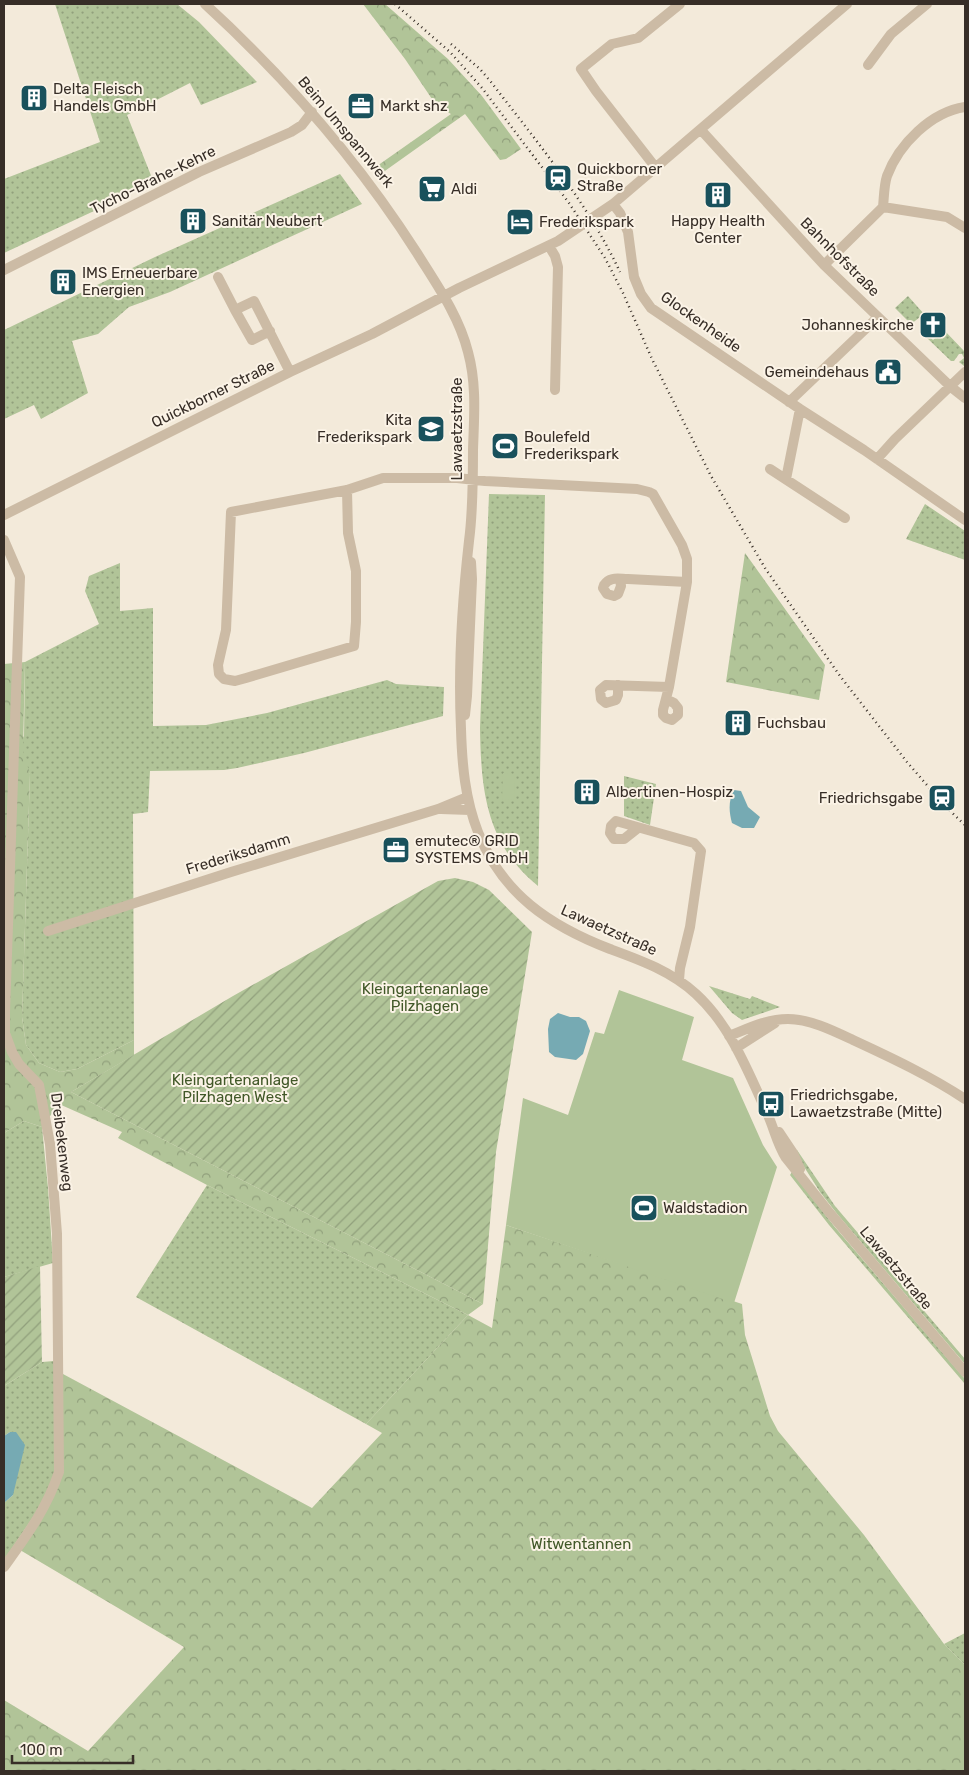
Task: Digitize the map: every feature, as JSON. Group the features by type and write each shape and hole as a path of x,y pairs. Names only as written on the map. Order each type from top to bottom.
{"street":[{"name":"Beim Umspannwerk","path":"205,4 243,40 337,141 379,195 444,296"},
{"path":"656,168 581,69 612,44 638,38 680,4"},
{"name":"Quickborner Straße","path":"4,515 290,372 372,334 444,296 549,246 584,225 613,204 656,168 847,4"},
{"path":"868,65 891,34 927,4"},
{"path":"824,265 882,207 886,177 908,143 935,118 952,109 965,106"},
{"name":"Tycho-Brahe-Kehre","path":"4,270 199,172 292,132 302,125 312,112"},
{"name":"Bahnhofstraße","path":"701,130 824,265 951,387 965,398"},
{"name":"Glockenheide","path":"613,204 620,213 628,232 634,277 641,294 651,308 965,520"},
{"path":"882,207 947,217 965,228"},
{"path":"549,246 555,255 558,267 555,390"},
{"path":"218,277 252,340 270,331"},
{"name":"Lawaetzstraße","path":"444,296 461,330 473,376 475,408 470,537 472,579 467,696 461,743 467,797 479,836 497,868 511,887 529,905 573,933 650,964 679,980 697,994 710,1008 730,1036 768,1116 781,1150 829,1212 965,1372"},
{"path":"235,310 254,301 290,372"},
{"path":"789,402 878,317"},
{"path":"877,459 895,439 965,372"},
{"path":"786,479 800,409"},
{"path":"770,468 845,518"},
{"path":"346,490 348,533 356,571 354,646 235,681 224,679 219,674 218,664 226,630 231,512 346,490 383,478 457,478 473,481 637,489 649,492 657,499 686,552 688,568 666,700"},
{"name":"Dreibekenweg","path":"4,540 20,577 5,1012 6,1033 8,1043 19,1064 39,1085 50,1144 56,1234 59,1472 50,1496 34,1525 4,1568"},
{"path":"620,579 686,582"},
{"path":"618,685 669,687"},
{"name":"Frederiksdamm","path":"48,931 231,872 438,809 467,797"},
{"name":"Frederiksdamm","path":"438,809 470,810"},
{"path":"638,828 694,843 700,851 690,927 679,980"},
{"path":"736,1048 781,1019"},
{"path":"730,1036 766,1021 781,1019 800,1020 843,1036 896,1060 965,1099"}],"green space":[{"path":"55,4 177,4 199,22 257,82 201,105 190,83 127,115 154,183 4,253 4,179 100,142"},
{"path":"363,4 385,4 448,59 482,96 521,149 506,159 500,160 465,114 382,173 377,166 451,114 439,107 432,99 405,59"},
{"path":"340,174 362,204 170,292 129,307 98,334 72,341 88,393 41,419 34,405 4,419 4,330 155,257"},
{"path":"908,296 924,314 911,324 895,308"},
{"path":"944,330 965,352 964,366 959,362 964,358 962,354 959,354 954,361 951,361 927,338 929,336 933,340"},
{"path":"489,494 545,495 538,886 521,870 507,852 497,834 485,794 482,773 480,728"},
{"path":"925,504 965,531 965,560 906,539"},
{"path":"745,553 825,665 819,700 726,682"},
{"path":"120,563 120,611 153,608 153,726 206,725 267,713 387,680 396,684 444,687 443,716 304,753 237,768 224,770 150,771 148,812 133,814 134,1040 77,1069 60,1072 39,1063 26,1045 22,1017 30,774 15,751 24,736 25,662 99,624 85,591 89,576"},
{"path":"25,662 23,751 30,774 22,1017 26,1045 39,1063 60,1072 77,1069 134,1040 134,1055 71,1092 483,1304 468,1315 207,1185 118,1138 122,1132 59,1104 42,1127 24,1121 4,1133 4,664"},
{"path":"503,773 515,774 514,800 502,799"},
{"path":"624,776 656,784 650,825 624,816"},
{"path":"455,878 473,882 489,890 532,932 496,1152 483,1304 71,1092 233,996 438,881"},
{"path":"709,986 750,999 752,996 780,1007 742,1020 732,1013"},
{"path":"619,990 694,1017 682,1060 733,1078 763,1145 777,1167 734,1303 506,1225 523,1098 568,1115 595,1032 604,1034"},
{"path":"24,1121 42,1127 53,1263 4,1277 4,1133"},
{"path":"797,1150 835,1206 965,1359 965,1364 838,1215 820,1192 794,1151"},
{"path":"792,1172 834,1226 965,1379 965,1384 829,1225 790,1175"},
{"path":"207,1185 468,1315 366,1424 136,1297"},
{"name":"Witwentannen","path":"506,1225 742,1304 745,1335 770,1416 778,1431 864,1535 944,1644 965,1665 965,1771 4,1771 4,1700 88,1751 184,1647 20,1550 63,1472 63,1374 312,1508 382,1433 366,1424 468,1315 492,1328"},
{"path":"40,1266 42,1362 4,1386 4,1277"},
{"path":"54,1361 56,1471 48,1495 4,1560 4,1503 13,1495 10,1432 4,1436 4,1386 42,1362"},
{"path":"965,1633 965,1665 944,1644"}],"water":[{"path":"734,790 741,791 748,807 760,817 754,828 742,828 732,823 730,806"},
{"path":"558,1013 570,1017 579,1017 586,1021 590,1031 583,1054 576,1060 555,1057 549,1052 548,1029 550,1019"},
{"path":"10,1432 16,1432 25,1445 13,1495 4,1503 4,1436"}],"railway":[{"path":"395,4 450,52 482,88 569,203 605,258 623,293 652,359 711,476 765,568 840,676 907,762 946,807 965,825"},
{"path":"451,44 480,69 544,150 593,221 620,272"}],"place":[{"name":"Delta Fleisch Handels GmbH","path":"34,98"},
{"name":"Markt shz","path":"361,106"},
{"name":"Quickborner Straße","path":"558,178"},
{"name":"Aldi","path":"432,189"},
{"name":"Happy Health Center","path":"718,195"},
{"name":"Sanitär Neubert","path":"193,221"},
{"name":"Frederikspark","path":"520,222"},
{"name":"IMS Erneuerbare Energien","path":"63,282"},
{"name":"Johanneskirche","path":"933,325"},
{"name":"Gemeindehaus","path":"888,372"},
{"name":"Kita Frederikspark","path":"431,429"},
{"name":"Boulefeld Frederikspark","path":"505,446"},
{"name":"Fuchsbau","path":"738,723"},
{"name":"Albertinen-Hospiz","path":"587,792"},
{"name":"Friedrichsgabe","path":"942,798"},
{"name":"emutec® GRID SYSTEMS GmbH","path":"396,850"},
{"name":"Friedrichsgabe, Lawaetzstraße (Mitte)","path":"771,1104"},
{"name":"Waldstadion","path":"644,1208"}],"park label":[{"name":"Kleingartenanlage Pilzhagen","path":"425,998"},
{"name":"Kleingartenanlage Pilzhagen West","path":"235,1088"}]}
